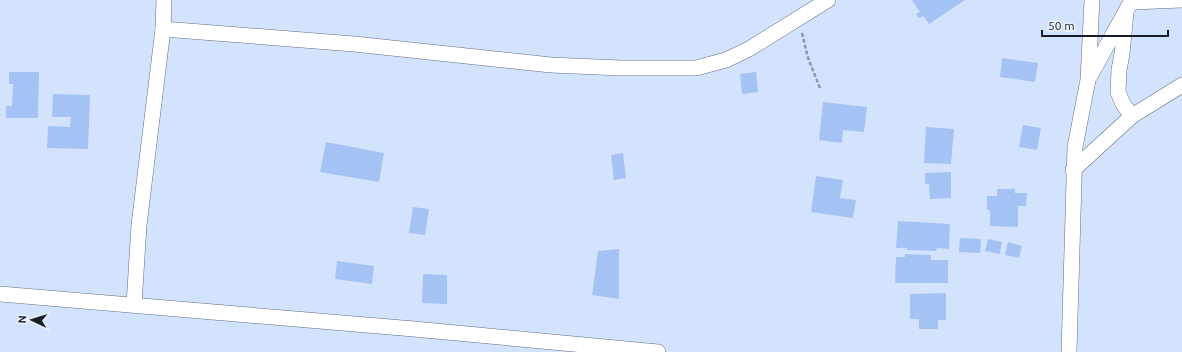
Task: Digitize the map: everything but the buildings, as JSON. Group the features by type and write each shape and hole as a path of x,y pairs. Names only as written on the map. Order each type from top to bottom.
{"street":[{"path":"134,305 140,218 164,29 164,0"},
{"path":"164,29 354,44 551,65 621,68 696,68 726,60 749,49 828,0"},
{"path":"1069,352 1073,170 1077,132 1088,80 1092,0"},
{"path":"1130,5 1153,1 1182,0"},
{"path":"1088,80 1130,5"},
{"path":"1130,5 1119,70 1118,92 1123,104 1132,116"},
{"path":"1073,170 1132,116 1182,85"},
{"path":"0,294 406,328 658,352"}],"path":[{"path":"798,18 808,58 820,88"}]}
